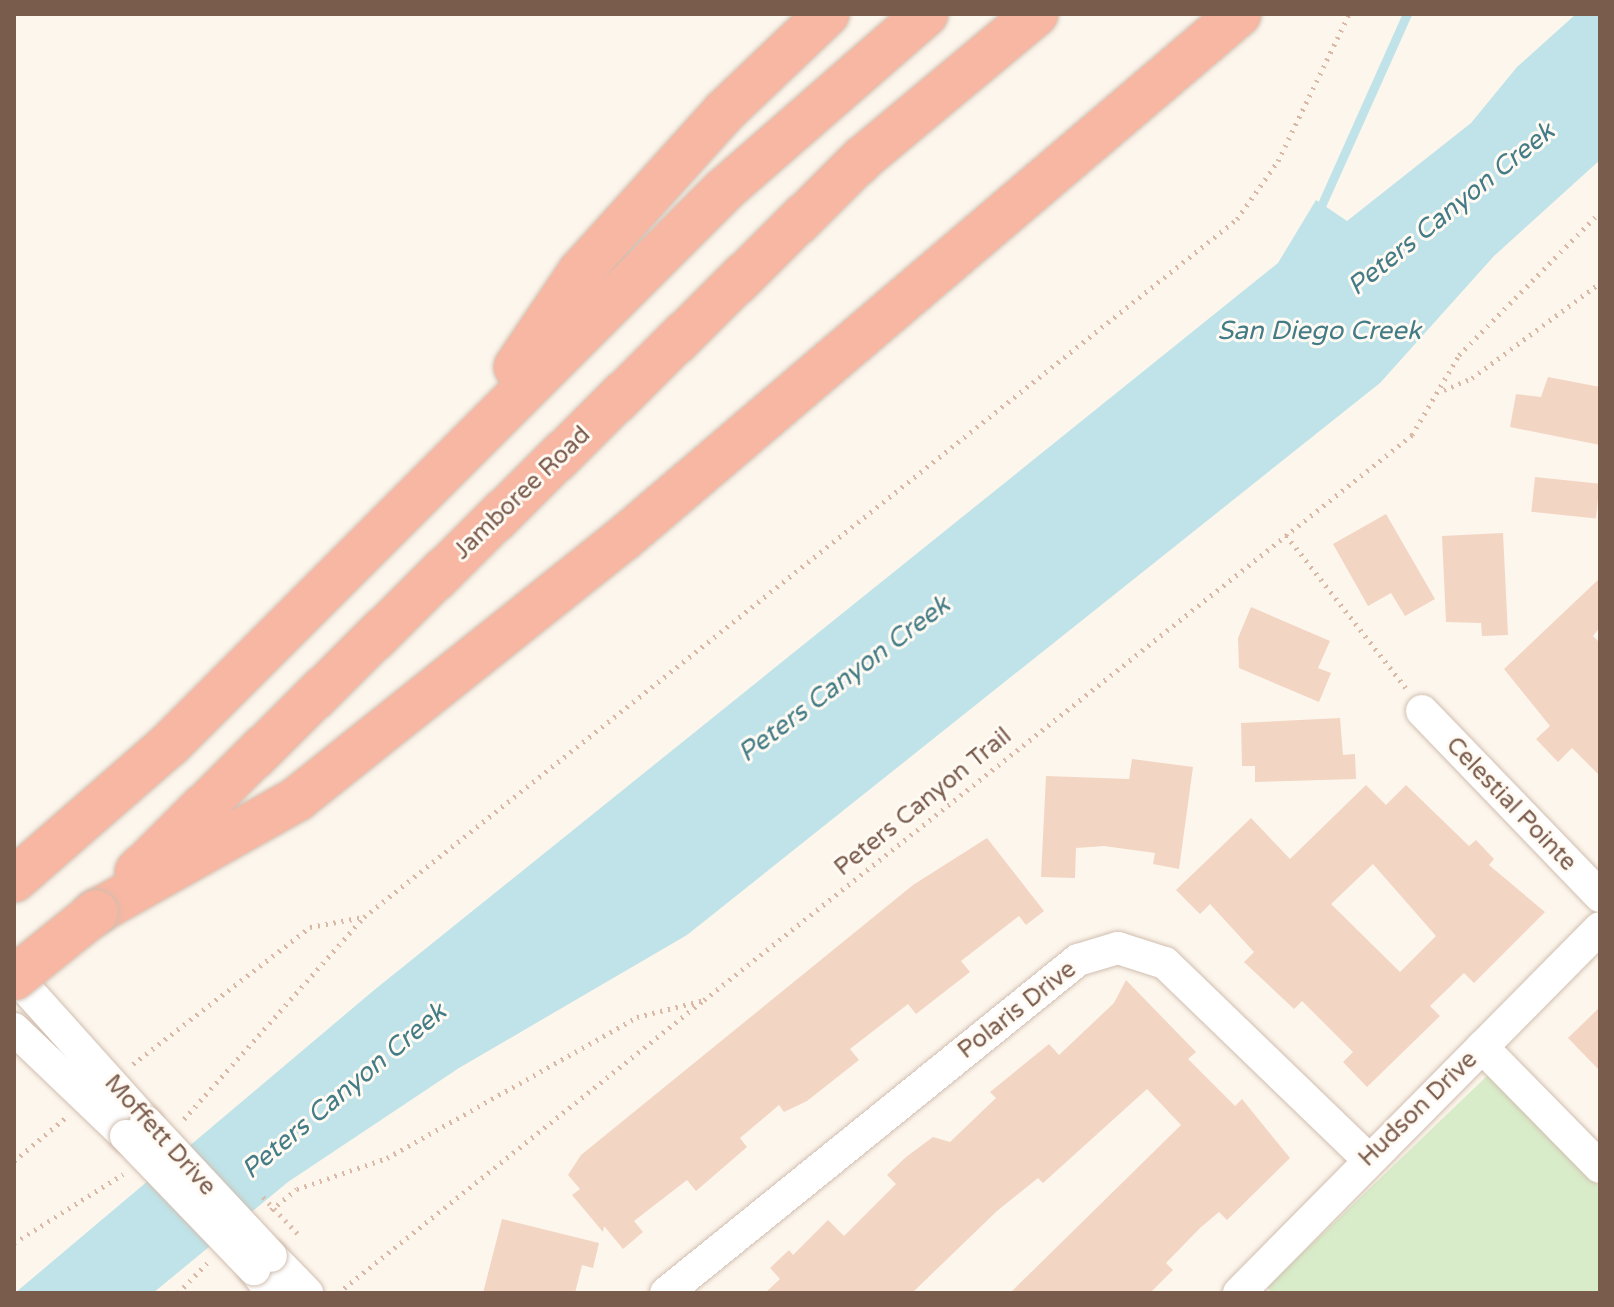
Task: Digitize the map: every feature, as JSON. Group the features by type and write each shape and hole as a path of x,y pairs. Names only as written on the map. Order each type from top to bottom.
{"highway":[{"path":"465,442 580,272 725,111 827,14"},
{"path":"24,872 169,745 465,442 724,190 926,14"},
{"name":"Jamboree Road","path":"14,977 96,912 863,158 1036,14"},
{"path":"96,912 297,799 623,539 1239,14"}],"street":[{"name":"Celestial Pointe","path":"1422,711 1600,896"},
{"name":"Hudson Drive","path":"1239,1293 1367,1158 1600,929"},
{"name":"Polaris Drive","path":"666,1293 1078,960 1118,948 1165,963 1367,1158"},
{"name":"Moffett Drive","path":"14,977 144,1138 266,1272 307,1293"},
{"name":"Moffett Drive","path":"14,1029 144,1138"},
{"path":"1482,1047 1600,1167"}],"path":[{"path":"14,1243 144,1138 364,917 1237,219 1278,161 1349,14"},
{"name":"Peters Canyon Trail","path":"262,1217 297,1189 387,1158 637,1017 704,1000 1412,435 1443,390 1459,355 1600,212"},
{"path":"1443,390 1472,378 1600,283"},
{"path":"1286,535 1422,711"},
{"path":"135,1061 310,927 364,917"},
{"path":"342,1292 704,1000"},
{"path":"14,1161 70,1113"},
{"path":"178,1293 216,1255"}],"green space":[{"path":"1490,1073 1600,1188 1600,1293 1272,1293 1267,1287"}],"water":[{"name":"San Diego Creek","path":"1576,14 1600,14 1600,160 1494,256 1380,383 687,935 459,1068 288,1182 153,1293 15,1293 373,991 1278,263 1316,200 1347,221 1471,123 1517,67"}],"building":[{"path":"1548,377 1600,387 1600,445 1510,427 1516,394 1541,397"},
{"path":"1535,477 1600,484 1596,519 1531,512"},
{"path":"1386,514 1435,599 1405,616 1391,593 1368,606 1333,544"},
{"path":"1503,533 1508,635 1482,636 1481,623 1446,622 1442,536"},
{"path":"1600,578 1600,627 1593,636 1600,643 1600,776 1572,748 1558,762 1536,739 1550,726 1504,669"},
{"path":"1251,607 1330,641 1318,668 1331,673 1319,702 1239,668 1238,638"},
{"path":"1340,718 1343,755 1355,754 1356,779 1255,782 1255,766 1242,766 1241,723"},
{"path":"1132,759 1193,767 1179,869 1153,864 1155,853 1104,846 1076,848 1075,878 1041,877 1046,776 1129,779"},
{"path":"1366,785 1386,805 1406,785 1469,846 1476,840 1494,859 1489,865 1545,912 1474,983 1464,973 1430,1006 1440,1016 1367,1087 1343,1062 1353,1052 1302,1001 1294,1009 1244,962 1254,952 1210,904 1200,914 1176,890 1251,818 1290,859","holes":["1373,864 1436,936 1400,972 1331,904"]},
{"path":"987,838 1044,911 1026,925 1019,916 961,961 970,972 916,1014 908,1004 850,1049 859,1060 807,1101 784,1112 779,1105 740,1138 747,1147 696,1191 687,1180 634,1221 643,1232 623,1249 604,1226 603,1232 572,1195 580,1189 568,1175 581,1155 913,885"},
{"path":"1126,980 1196,1052 1188,1059 1235,1106 1242,1099 1290,1158 1227,1220 1219,1212 1200,1228 1166,1263 1173,1270 1150,1293 1010,1293 1181,1125 1147,1089 1043,1183 1038,1178 997,1211 912,1293 765,1293 780,1279 770,1268 789,1250 793,1255 828,1220 844,1236 896,1184 887,1175 906,1157 933,1137 950,1142 996,1098 990,1092 1049,1044 1059,1055 1114,1003"},
{"path":"1600,1007 1600,1071 1568,1038"},
{"path":"502,1219 599,1243 593,1268 582,1265 575,1293 483,1293"}],"waterway":[{"path":"1317,215 1407,14"}],"water label":[{"name":"Peters Canyon Creek","path":"1451,209"},
{"name":"Peters Canyon Creek","path":"844,679"},
{"name":"Peters Canyon Creek","path":"344,1091"}]}
